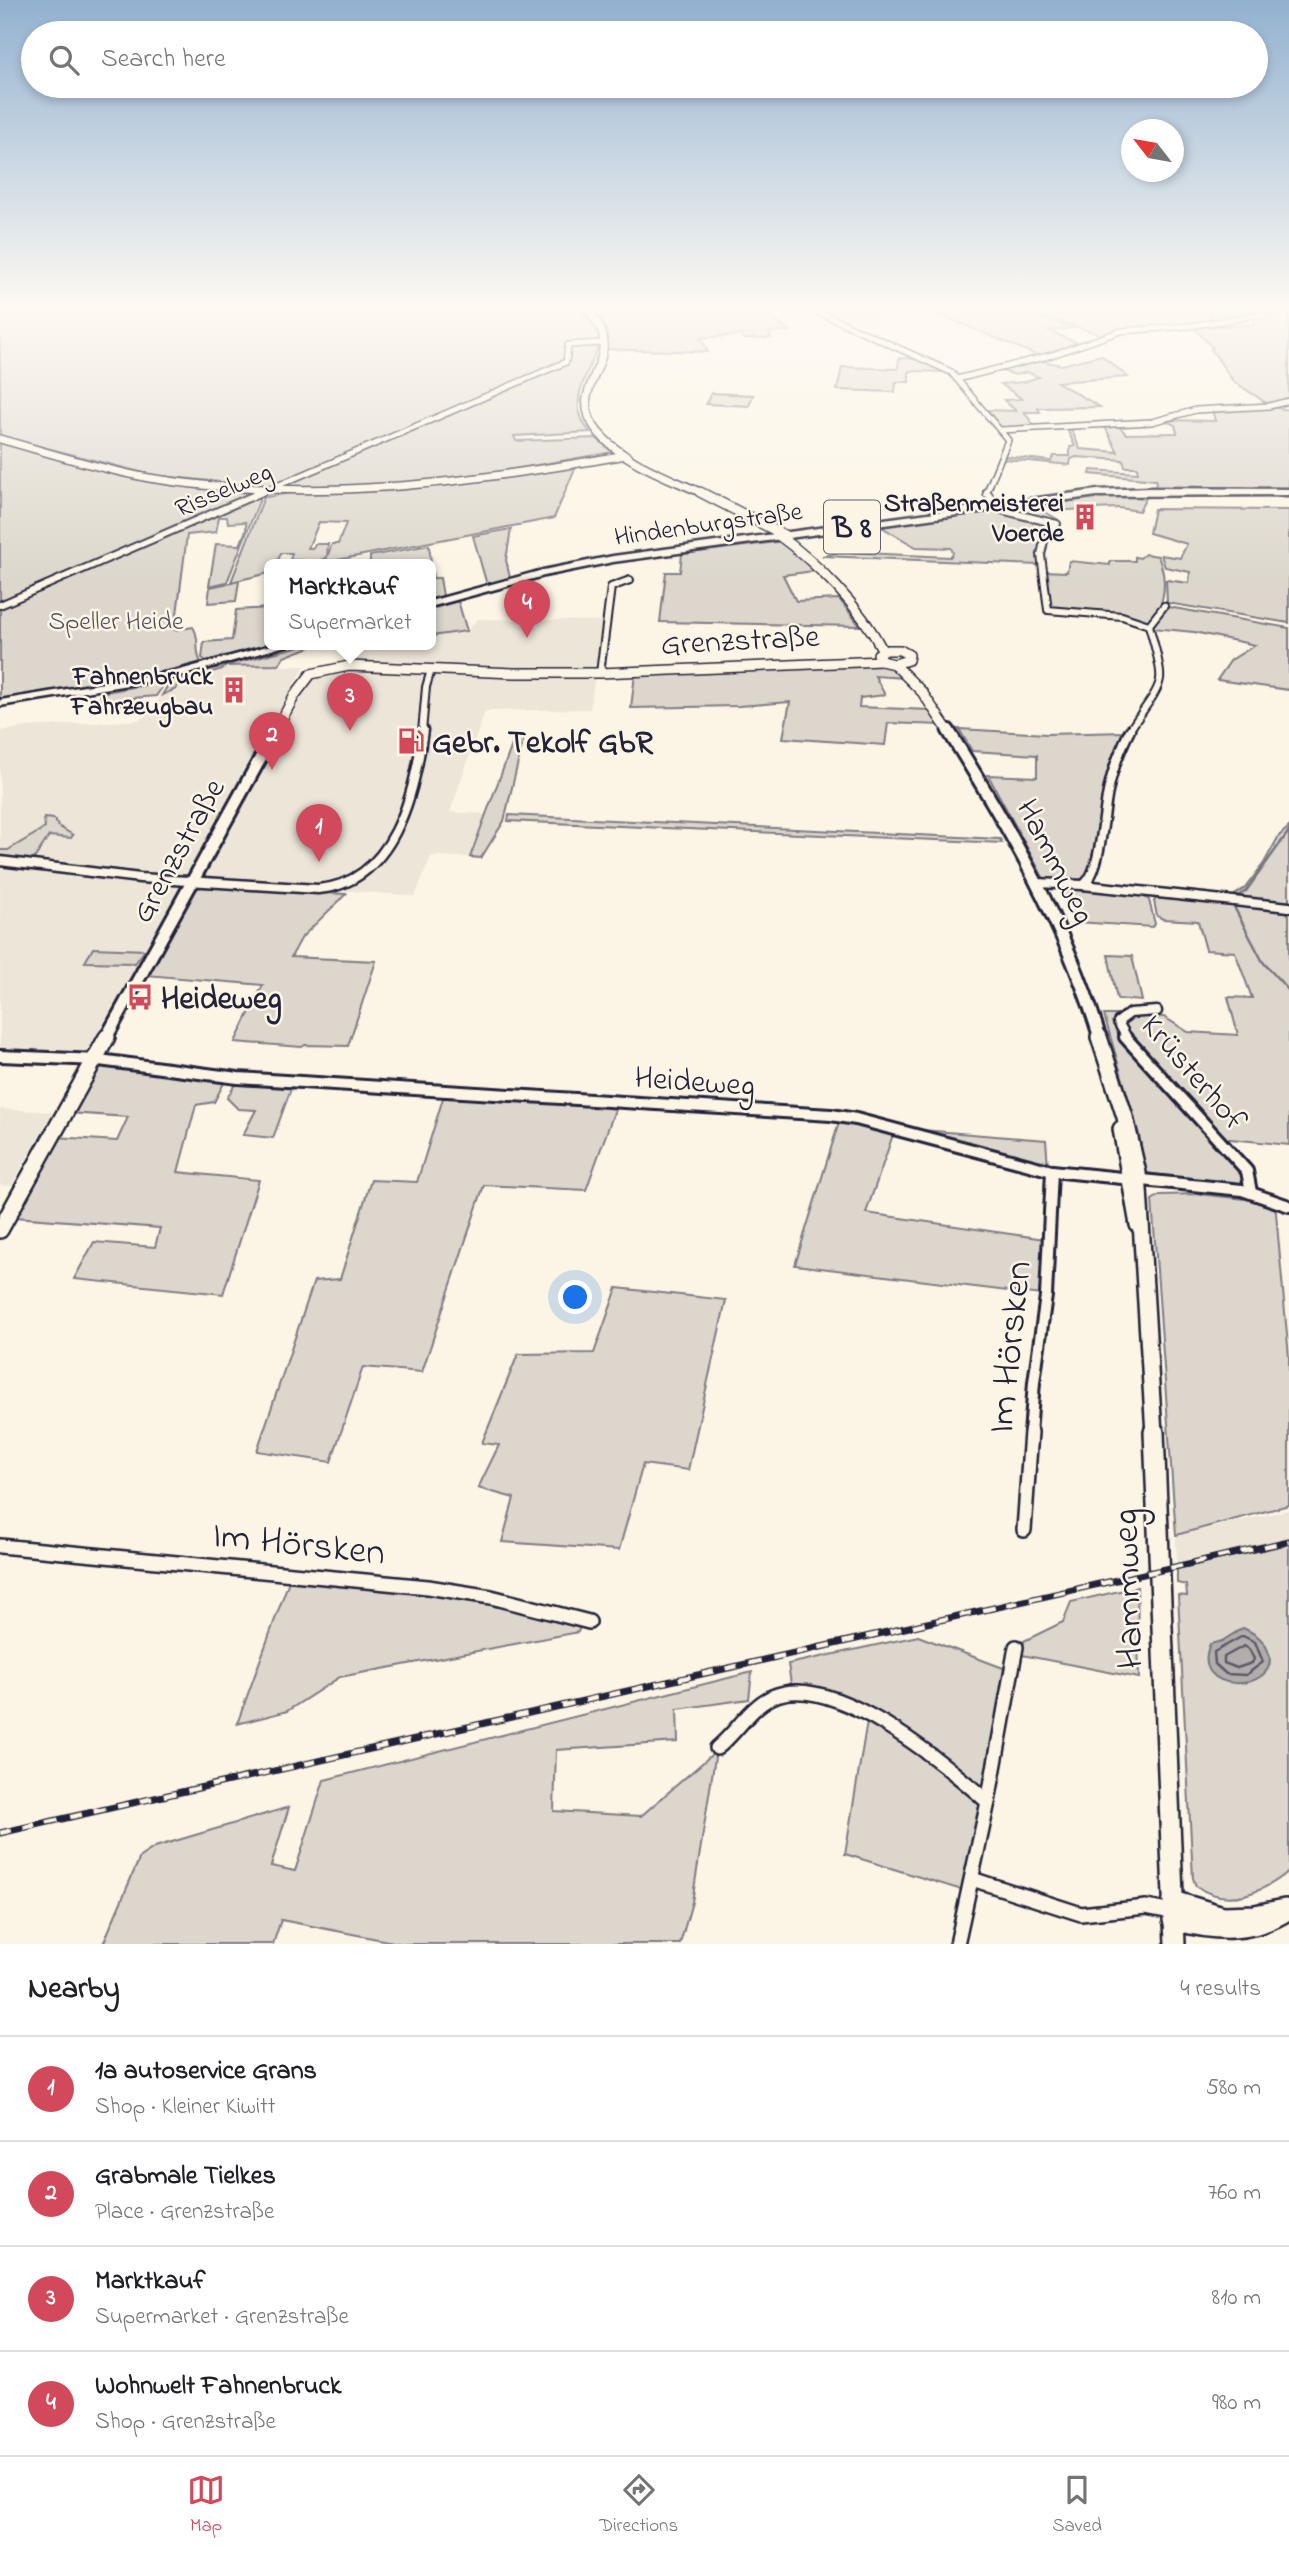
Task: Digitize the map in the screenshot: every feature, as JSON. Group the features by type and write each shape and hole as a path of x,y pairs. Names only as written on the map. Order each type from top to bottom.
{"main road":[{"name":"Hammweg","path":"586,400 585,406 595,429 624,454 782,535 813,561 873,633 883,654 907,653 909,658 899,663 970,763 1036,883 1085,992 1113,1082 1142,1209 1175,1944"},
{"path":"0,439 147,477 205,485 268,489 413,486 624,454"},
{"name":"Hindenburgstraße","path":"436,602 576,566 994,507 1124,491 1289,492"},
{"name":"Hammweg","path":"747,516 782,535"},
{"path":"0,703 171,675 265,650"},
{"path":"883,654 899,663"},
{"name":"Grenzstraße","path":"0,1230 305,679 311,674 339,667 600,673 844,662 883,654"},
{"path":"1173,1911 1221,1930 1240,1930 1269,1924 1289,1909"}],"street":[{"name":"Risselweg","path":"0,606 477,400"},
{"path":"974,400 1008,440 986,494 994,507 1058,524 1044,541 1041,555 1048,610 1122,616 1149,625"},
{"path":"1000,430 1152,422 1196,410 1289,401"},
{"path":"600,673 611,587 630,580"},
{"path":"1149,625 1164,606"},
{"path":"1083,885 1090,881 1095,868 1108,791 1119,752 1137,715 1160,684 1149,625"},
{"path":"0,862 191,883 325,889 342,887 359,878 394,835 415,788 430,670"},
{"path":"1036,883 1083,885 1289,907"},
{"name":"Krüsterhof","path":"1157,1011 1126,1015 1118,1022 1121,1032 1247,1171 1251,1192"},
{"name":"Heideweg","path":"0,1056 94,1059 228,1077 831,1115 856,1119 991,1157 1052,1171 1251,1192 1289,1206"},
{"name":"Im Hörsken","path":"1024,1530 1034,1382 1046,1296 1052,1171"},
{"name":"Im Hörsken","path":"0,1546 428,1587 491,1597 589,1622"},
{"path":"957,1944 988,1802 1016,1647"},
{"path":"717,1748 727,1741 765,1700 795,1690 810,1692 866,1714 911,1740 988,1802"},
{"path":"972,1879 1081,1914 1095,1915 1136,1905 1173,1911"}],"shaded area":[{"path":"478,619 603,621 590,709 485,711 450,812 485,814 469,857 431,856 415,896 187,878 88,1050 71,1054 0,1049 0,731 140,720 151,711 162,695 171,693 178,681 223,669 225,666 305,666 294,685 306,685 319,675 351,663 355,650 436,650 436,635 467,631"},
{"path":"0,1109 53,1112 11,1186 0,1185"},
{"path":"1289,1510 1289,1544 1177,1569 1176,1535"}],"green space":[{"path":"0,400 579,400 579,412 590,432 514,436 516,441 596,438 612,452 461,478 357,487 271,487 152,475 0,436"},
{"path":"708,400 751,400 749,406 706,404"},
{"path":"1004,400 1087,400 1100,407 1038,408 1040,412 1024,412 1037,429 1002,429 987,410 1016,411"},
{"path":"1261,400 1289,400 1289,400 1268,404"},
{"path":"1266,406 1289,410 1289,490 1155,489 1156,480 1090,474 1091,470 1138,473 1137,467 1125,467 1123,460 1076,457 1071,459 1070,465 1004,459 1005,456 1051,461 1054,456 1070,456 1070,447 1075,446 1067,429 1071,429 1080,449 1118,452 1105,427 1119,426 1126,434 1177,433 1175,425 1164,420 1215,421 1212,409"},
{"name":"Speller Heide","path":"0,441 115,473 263,491 0,603"},
{"path":"576,466 554,518 342,559 326,559 332,544 338,544 346,523 319,522 308,548 313,548 315,544 328,544 327,557 290,559 292,553 281,553 278,559 264,559 264,574 231,582 266,492 270,494 267,497 297,492 326,492"},
{"name":"Speller Heide","path":"262,494 227,582 209,586 216,544 240,545 246,522 228,523 227,517 219,517 216,532 187,535 175,630 193,627 201,662 162,672 0,699 0,606"},
{"path":"1148,494 1139,511 1119,508 1066,510 1058,505 1038,508 1057,519 1054,520 1003,509"},
{"path":"1154,509 1289,510 1289,623 1167,603 1166,580 1189,583 1190,572 1165,567 1161,555 1180,558 1187,544 1149,533"},
{"path":"995,510 1053,524 1038,565 822,556 842,552 950,557 953,553 951,548 916,547 880,526"},
{"path":"511,529 506,560 510,578 487,585 473,536"},
{"path":"784,541 814,571 783,575 796,601 839,599 860,626 660,622 666,572 680,572 682,554"},
{"path":"429,545 431,559 370,559 370,556"},
{"path":"1145,554 1158,556 1164,581 1160,606 1150,621 1050,610 1043,571 1067,572 1069,561 1110,565 1110,561 1135,561 1135,557 1140,558"},
{"path":"436,578 440,578 443,596 436,598"},
{"path":"239,581 236,601 208,603 210,587"},
{"path":"458,601 467,631 436,635 436,608"},
{"path":"264,608 264,647 209,663 202,658 204,642 232,640 236,610"},
{"path":"1164,608 1289,628 1289,690 1217,680 1231,660 1255,645 1194,632 1152,628"},
{"path":"285,650 302,650 284,657 279,665 225,666 223,669 178,681 176,689 162,695 171,680"},
{"path":"871,662 896,668 906,678 875,676 885,695 860,698 859,707 929,710 940,725 888,723 885,745 783,738 790,702 631,708 635,674"},
{"path":"165,683 156,696 133,698 132,704 103,707 100,693"},
{"path":"959,729 1047,734 1125,732 1090,876 1085,882 1045,881 988,775 1037,777 1037,755 972,751"},
{"path":"515,737 524,737 504,821 481,858 470,857"},
{"path":"509,815 1000,839 1002,843 508,821"},
{"path":"44,818 54,819 58,826 73,835 71,838 49,836 32,862 0,858 0,850 8,850 45,828"},
{"path":"1289,827 1289,906 1230,898 1245,888 1264,863 1279,836"},
{"path":"201,887 346,894 302,937 291,957 376,961 348,1046 302,1047 235,1042 263,985 145,975 192,891"},
{"path":"1074,887 1142,895 1149,900 1155,924 1153,927 1077,922 1063,893 1065,889"},
{"path":"1157,898 1284,909 1289,915 1289,1145 1220,1138 1124,1031 1122,1023 1125,1019 1144,1013 1144,1016 1164,1017 1188,1032 1238,1035 1228,997 1252,998 1235,952 1206,950 1198,921 1163,919 1157,916 1154,901"},
{"path":"93,948 145,950 135,963 85,962"},
{"path":"1108,955 1132,956 1142,1001 1117,999"},
{"path":"1104,1015 1122,1015 1115,1023 1119,1033 1244,1173 1246,1183 1240,1186 1146,1173 1139,1135"},
{"path":"97,1063 225,1081 214,1102 196,1105 178,1172 259,1180 223,1294 74,1279 94,1242 155,1247 160,1228 15,1217 56,1137 117,1141 128,1117 69,1113"},
{"path":"237,1081 292,1086 273,1138 243,1135 256,1110 238,1109 227,1098"},
{"path":"444,1095 617,1104 586,1190 484,1185 422,1372 363,1367 331,1462 257,1451 314,1281 340,1279 371,1180 417,1182"},
{"path":"840,1119 894,1132 866,1213 1045,1239 1041,1295 795,1265"},
{"path":"898,1128 1046,1140 1048,1167"},
{"path":"1197,1194 1275,1202 1289,1357 1289,1505 1176,1535 1152,1200 1160,1195"},
{"path":"617,1288 726,1300 688,1470 643,1464 619,1550 502,1542 514,1498 478,1488 499,1445 482,1443 518,1354 594,1353"},
{"path":"1289,1544 1289,1871 1256,1891 1232,1897 1220,1896 1196,1886 1193,1878 1178,1595 1187,1596 1186,1585 1177,1583 1177,1569"},
{"path":"290,1578 486,1602 581,1624 578,1632 340,1677 287,1711 237,1724"},
{"path":"1137,1587 1139,1678 1022,1655 1024,1641 1063,1622 1071,1602"},
{"path":"918,1636 1006,1669 984,1790 917,1739 870,1710 819,1689 791,1684 788,1664"},
{"path":"752,1672 749,1699 677,1709 678,1742 556,1750 554,1811 641,1816 716,1751 692,1902 680,1944 403,1944 281,1920 273,1944 103,1944 140,1857 155,1847 289,1807 271,1866 295,1871 324,1780"},
{"path":"867,1721 946,1773 980,1804 965,1891 845,1854"}],"water":[{"path":"1243,1628 1256,1635 1265,1645 1269,1654 1268,1667 1261,1676 1249,1682 1222,1680 1211,1673 1207,1661 1210,1644 1222,1641"}],"waterway":[{"path":"1235,898 1246,891 1289,831"},
{"path":"1233,905 1263,962 1289,991"}],"railway":[{"path":"0,1833 1289,1541"}],"place":[{"name":"Straßenmeisterei Voerde","path":"1085,517"},
{"name":"Wohnwelt Fahnenbruck","path":"527,638"},
{"name":"Fahnenbruck Fahrzeugbau","path":"234,690"},
{"name":"Marktkauf","path":"350,731"},
{"name":"Gebr. Tekolf GbR","path":"411,741"},
{"name":"Grabmale Tielkes","path":"272,770"},
{"name":"1a autoservice Grans","path":"319,862"},
{"name":"Heideweg","path":"140,997"}]}
